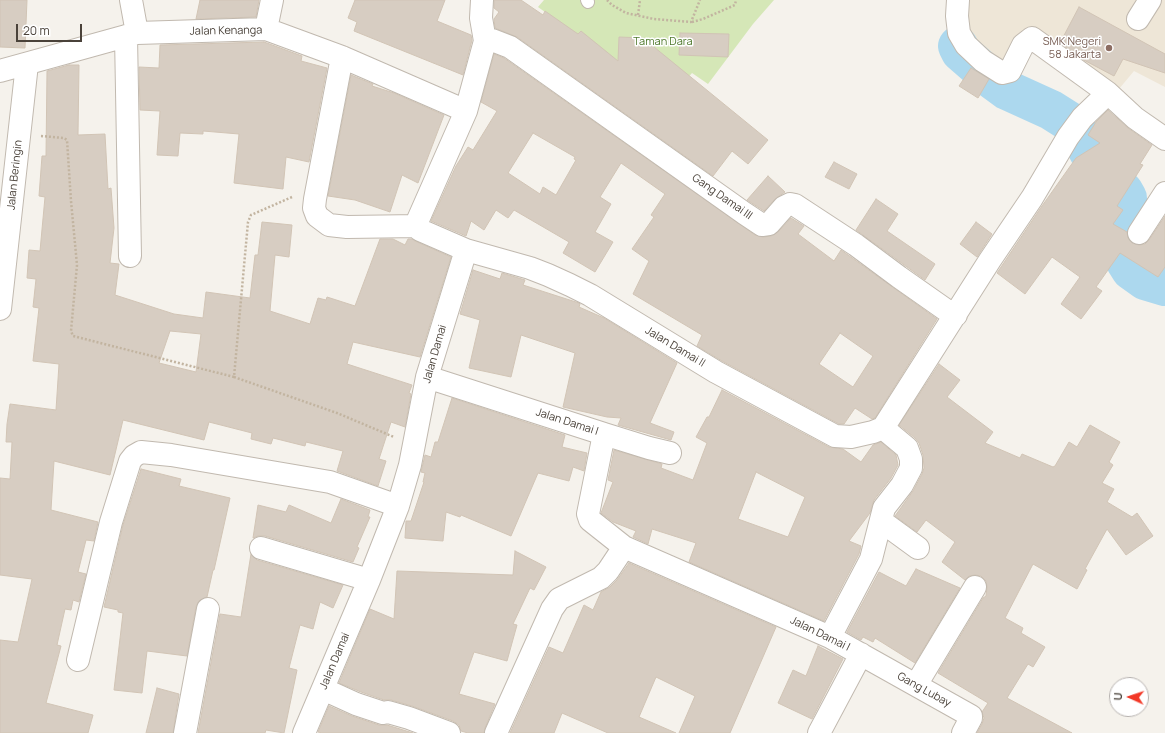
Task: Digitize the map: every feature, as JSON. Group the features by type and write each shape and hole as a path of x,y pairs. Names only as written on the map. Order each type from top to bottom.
{"street":[{"path":"130,256 127,157 131,0"},
{"path":"266,29 272,0"},
{"path":"466,250 420,230 417,222 466,111 485,41 482,18 482,0"},
{"path":"958,0 957,16 959,33 966,45 983,61 1002,73 1010,71 1023,45 1032,38 1108,93 1135,118 1165,139"},
{"path":"1138,19 1150,0"},
{"name":"Jalan Kenanga","path":"0,72 131,35 266,29 342,57 466,111"},
{"name":"Gang Damai III","path":"485,41 492,40 510,47 762,225 769,224 784,207 790,204 795,205 856,245 898,277 946,310 956,315"},
{"path":"342,57 314,208 318,216 329,225 347,227 418,226"},
{"name":"Jalan Beringin","path":"0,309 27,64"},
{"path":"830,637 871,559 884,508 905,480 910,468 911,459 907,448 883,428 990,260 1032,198 1068,137 1082,118 1108,93"},
{"path":"1139,233 1165,193"},
{"name":"Jalan Damai","path":"304,733 369,580 398,506 410,465 427,377 466,250"},
{"name":"Jalan Damai II","path":"466,250 548,274 590,295 716,372 835,436 851,437 883,428"},
{"name":"Jalan Damai I","path":"427,377 604,434 588,514 589,518 624,547 830,637 861,654"},
{"path":"604,434 670,453"},
{"path":"78,660 111,522 130,461 134,456 141,452 171,455 330,482 398,506"},
{"path":"880,521 918,548"},
{"path":"496,733 552,609 559,599 601,578 608,571 624,547"},
{"path":"261,548 369,580"},
{"path":"916,685 975,587"},
{"path":"185,733 208,609"},
{"path":"819,733 861,654"},
{"name":"Gang Lubay","path":"861,654 971,716 964,733"},
{"path":"323,689 351,702 382,713 388,712 410,718 450,733"}],"path":[{"path":"607,0 612,5 626,13 654,19 691,22 703,19 734,5 736,0"},
{"path":"638,15 640,0"},
{"path":"691,22 700,0"},
{"path":"19,134 64,138 67,140 77,265 71,332 73,336 234,377 337,413 414,445"},
{"path":"234,377 248,222 251,215 292,198 294,190"}],"shaded area":[{"name":"SMK Negeri 58 Jakarta","path":"962,0 1165,0 1165,87 1134,71 1114,95 1042,39 1001,66 972,42"}],"green space":[{"name":"Taman Dara","path":"544,0 774,0 753,24 708,84 692,73 672,96 627,71 538,7"}],"building":[{"path":"0,0 27,0 25,48 0,47"},
{"path":"200,0 259,0 256,17 196,19"},
{"path":"355,0 445,0 437,21 471,35 472,40 463,75 354,31 357,22 348,18"},
{"path":"494,0 521,0 543,15 545,11 578,34 581,31 618,61 619,37 643,38 768,140 748,164 732,151 713,176 517,37 495,28 494,19 499,12 494,8"},
{"path":"1079,7 1165,54 1165,73 1123,59 1114,76 1080,58 1060,43"},
{"path":"680,33 729,34 728,57 679,55"},
{"path":"264,42 302,56 301,61 327,68 309,162 286,157 283,189 234,183 239,134 203,131 203,134 180,133 178,156 157,155 160,111 140,110 139,67 159,68 160,45"},
{"path":"494,54 504,58 755,235 763,237 771,236 778,232 791,218 804,226 798,234 834,261 841,250 937,319 875,418 872,419 855,408 844,424 839,424 697,346 702,335 633,294 649,261 632,249 654,217 651,215 665,194 621,163 600,197 611,204 595,232 613,242 595,272 563,253 569,242 514,210 508,218 496,210 484,230 471,221 466,236 431,221 456,166 468,147 473,150 497,111 481,102","holes":["533,133 575,157 574,159 576,160 556,195 543,187 540,194 508,173","840,333 873,356 853,387 819,364"]},
{"path":"69,65 79,65 78,135 105,134 108,189 111,188 114,228 110,263 119,264 115,295 174,314 203,318 206,292 250,298 255,255 258,255 262,222 292,225 289,257 275,255 270,311 310,324 318,298 326,300 327,297 355,306 380,239 393,239 405,245 408,239 412,239 451,257 420,357 353,342 347,364 412,385 409,393 411,394 405,427 391,422 379,459 386,461 378,486 337,471 343,451 306,442 305,446 273,438 271,444 251,439 252,433 209,422 204,440 123,420 110,475 54,461 51,510 98,522 94,541 86,540 78,572 86,574 79,602 73,600 71,610 65,609 57,645 61,646 46,703 93,715 88,733 0,733 0,640 18,642 32,579 0,575 0,478 10,479 12,442 6,442 10,404 56,410 59,364 33,361 39,308 33,307 36,279 27,278 29,250 40,251 45,197 39,196 42,156 46,156 47,71","holes":["170,331 201,334 196,372 159,363"]},
{"path":"971,68 989,79 978,98 959,86"},
{"path":"351,75 373,84 372,86 394,93 444,115 418,183 402,175 390,212 355,200 328,196"},
{"path":"1108,110 1128,128 1152,145 1140,164 1143,165 1117,206 1123,210 1113,224 1127,232 1128,238 1132,243 1139,245 1145,244 1149,240 1165,216 1165,267 1158,277 1120,253 1096,287 1102,291 1081,319 1061,304 1080,277 1052,257 1025,294 997,273 1076,158 1100,143 1088,135 1096,122"},
{"path":"834,162 857,174 849,189 825,177"},
{"path":"768,176 785,192 775,199 764,211 747,200"},
{"path":"876,199 898,214 887,231 935,264 925,280 856,230"},
{"path":"976,222 992,234 977,257 960,244"},
{"path":"473,270 500,279 502,273 525,280 523,285 579,303 579,307 604,318 677,363 650,423 674,432 671,440 618,425 621,418 607,417 563,407 575,353 521,335 511,377 469,368 480,320 460,314"},
{"path":"939,364 960,380 947,397 993,432 985,443 1020,458 1022,454 1053,467 1069,442 1077,447 1090,425 1120,442 1109,462 1113,465 1102,483 1114,489 1107,502 1132,517 1137,513 1153,536 1126,555 1107,529 1085,569 1087,570 1077,589 1033,564 1005,618 1023,628 1021,633 1045,647 1033,667 1028,664 1007,698 1072,733 977,733 984,718 982,712 988,703 938,673 983,598 986,596 987,587 986,581 981,576 969,576 965,580 942,562 955,542 926,520 917,532 895,516 913,491 924,468 923,455 919,443 899,425"},
{"path":"722,390 829,447 843,449 861,462 873,445 881,442 896,455 898,465 891,478 874,500 870,513 849,541 861,546 859,554 824,621 689,562 696,543 652,529 648,544 633,537 636,531 613,522 601,513 613,482 608,480 614,450 662,464 661,468 693,480 707,443 696,437 707,417 709,417","holes":["756,472 805,497 788,537 738,519"]},
{"path":"452,398 565,435 562,447 587,453 584,471 573,467 569,481 538,473 511,536 461,515 460,517 446,512 443,541 405,538 406,521 411,521 424,482 425,473 421,472 425,455 431,457 435,442 438,442"},
{"path":"141,469 181,479 179,486 230,498 207,597 199,601 196,607 187,656 147,651 142,693 114,690 123,613 118,612 118,610 104,607 123,525"},
{"path":"341,499 370,510 368,517 370,517 357,547 359,548 353,562 265,536 253,538 258,505 286,512 289,505 331,523"},
{"path":"515,551 546,567 534,590 530,588 513,624 517,625 507,661 474,652 459,694 495,704 484,733 468,733 461,731 459,725 453,721 412,706 391,700 384,700 339,683 370,609 394,619 397,571 513,575"},
{"path":"251,554 257,560 343,585 333,608 320,602 313,629 300,625 289,668 297,670 284,733 266,730 265,733 198,733 220,614 241,617"},
{"path":"629,563 776,627 730,733 679,733 695,696 656,677 639,717 676,733 608,733 562,713 554,733 510,733 549,647 563,653 584,605 593,610 601,592 610,587 617,580"},
{"path":"916,569 960,588 915,663 875,638 873,642 863,637 861,640 847,632 879,572 906,586"},
{"path":"818,646 843,659 812,719 778,703 793,670 806,676"},
{"path":"157,688 179,694 173,733 146,733"},
{"path":"329,706 379,725 387,725 413,733 318,732"}],"waterway":[{"path":"958,46 961,52 1007,90 1051,110 1070,122 1080,135 1099,171 1123,191 1127,198 1127,217 1122,240 1126,262 1131,270 1145,280 1165,286"}],"place":[{"name":"SMK Negeri 58 Jakarta","path":"1109,48"}]}
